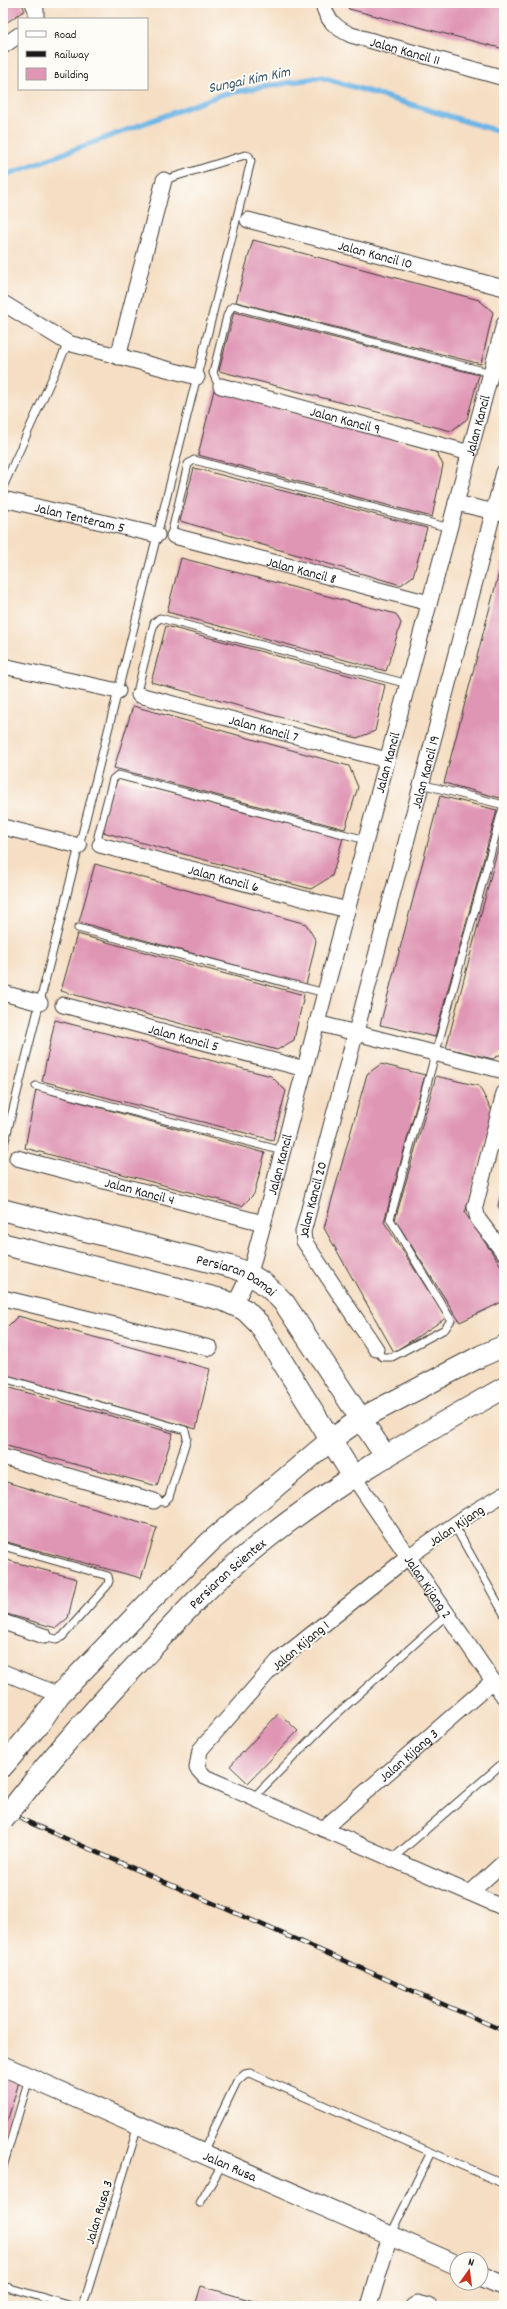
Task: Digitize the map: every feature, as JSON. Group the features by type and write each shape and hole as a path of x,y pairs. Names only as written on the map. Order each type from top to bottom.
{"main road":[{"name":"Persiaran Damai","path":"3,1210 232,1267 250,1273 269,1286 285,1304 362,1418 386,1457"},
{"name":"Persiaran Damai","path":"3,1244 234,1304 245,1310 259,1324 332,1439 353,1476"},
{"path":"3,1766 39,1724 59,1695 152,1599 212,1541 332,1439 362,1418 480,1356 504,1346"},
{"name":"Persiaran Scientex","path":"3,1820 70,1737 188,1608 242,1558 296,1516 353,1476 504,1388"}],"street":[{"path":"33,3 36,10 36,18"},
{"name":"Jalan Kancil 11","path":"323,3 331,22 340,30 351,35 504,78"},
{"path":"3,46 18,36"},
{"path":"118,357 164,180"},
{"name":"Jalan Kancil 10","path":"248,220 504,288"},
{"path":"3,303 68,343 197,377"},
{"name":"Jalan Kancil","path":"234,1304 250,1273 504,324"},
{"name":"Jalan Kancil 9","path":"221,386 470,453"},
{"name":"Jalan Kancil 19","path":"356,1033 422,784 499,513 504,472"},
{"name":"Jalan Tenteram 5","path":"3,499 157,535"},
{"path":"456,503 499,513"},
{"name":"Jalan Kancil 8","path":"174,536 429,603"},
{"path":"3,666 118,691"},
{"name":"Jalan Kancil 7","path":"139,695 387,760"},
{"path":"3,827 79,846"},
{"name":"Jalan Kancil 6","path":"100,845 347,910"},
{"path":"3,993 40,1003"},
{"name":"Jalan Kancil 5","path":"63,1005 304,1069"},
{"path":"317,1023 504,1071"},
{"name":"Jalan Kancil 20","path":"356,1033 302,1235 376,1349"},
{"path":"504,1093 475,1207 478,1219 504,1253"},
{"name":"Jalan Kancil 4","path":"17,1158 263,1223"},
{"path":"3,1298 210,1348"},
{"path":"3,1457 154,1501"},
{"name":"Jalan Kijang 2","path":"353,1476 504,1697"},
{"name":"Jalan Kijang","path":"408,1557 454,1525 504,1494"},
{"name":"Jalan Kijang 1","path":"253,1798 205,1777 198,1768 200,1750 278,1661 408,1557"},
{"path":"3,1622 44,1636"},
{"path":"3,1672 59,1695"},
{"name":"Jalan Kijang 3","path":"323,1829 493,1681"},
{"path":"253,1798 504,1908"},
{"path":"470,1893 504,1862"},
{"name":"Jalan Rusa","path":"3,2066 449,2262"},
{"path":"369,2306 390,2236"},
{"path":"489,2279 504,2286"},
{"path":"413,2306 418,2303 428,2306"}],"lane":[{"path":"3,1149 251,161 249,156 245,155 164,180"},
{"path":"221,386 213,373 227,316 230,309 234,306 491,373"},
{"path":"3,487 68,343"},
{"path":"174,536 172,531 188,464 194,460 450,528"},
{"path":"139,695 138,688 154,623 160,618 408,684"},
{"path":"100,845 98,836 113,779 118,775 366,840"},
{"path":"376,1349 382,1357 392,1357 445,1329 451,1320 390,1219 504,804 422,784"},
{"path":"78,928 325,993"},
{"path":"36,1086 283,1151"},
{"path":"3,1378 185,1430 187,1438 169,1497 164,1502 154,1501"},
{"path":"454,1525 504,1614"},
{"path":"3,1546 108,1576 109,1581 107,1586 62,1637 56,1640 44,1636"},
{"path":"253,1798 329,1721 448,1614"},
{"path":"392,1859 504,1762"},
{"path":"202,2154 237,2080 245,2074 250,2073 504,2184"},
{"path":"3,2167 29,2078"},
{"name":"Jalan Rusa 3","path":"83,2306 138,2126"},
{"path":"390,2236 431,2152"},
{"path":"200,2203 223,2163"},
{"path":"3,2286 72,2306"}],"building":[{"path":"3,3 21,3 25,10 3,25"},
{"path":"346,3 504,3 504,49 349,9"},
{"path":"253,240 479,300 493,312 481,364 236,302"},
{"path":"234,312 479,375 467,419 451,431 219,371"},
{"path":"214,390 436,452 443,465 432,517 198,455"},
{"path":"194,468 427,528 413,576 401,585 180,521"},
{"path":"181,558 396,614 401,623 386,671 167,612"},
{"path":"504,560 504,784 500,798 444,783 502,561"},
{"path":"166,626 385,685 375,731 357,738 151,682"},
{"path":"133,706 349,766 358,787 345,829 114,768"},
{"path":"114,778 343,838 332,876 311,889 99,831"},
{"path":"440,796 497,810 435,1037 380,1025"},
{"path":"503,829 504,1052 493,1059 446,1048"},
{"path":"95,864 306,924 316,941 306,985 79,922"},
{"path":"77,934 304,995 294,1040 277,1050 61,991"},
{"path":"55,1020 271,1076 286,1091 273,1140 42,1081"},
{"path":"381,1064 425,1075 384,1222 446,1318 394,1352 324,1228 367,1074"},
{"path":"436,1076 479,1086 493,1113 465,1213 504,1270 504,1301 460,1322 395,1220"},
{"path":"36,1090 265,1153 254,1194 242,1206 25,1148"},
{"path":"504,1182 504,1215 498,1206"},
{"path":"18,1316 210,1369 196,1429 3,1374 5,1329"},
{"path":"3,1386 173,1433 157,1486 3,1445"},
{"path":"3,1481 157,1528 141,1578 3,1541"},
{"path":"3,1559 77,1579 68,1618 56,1628 3,1613"},
{"path":"279,1713 298,1731 248,1783 230,1766"},
{"path":"3,2077 19,2082 3,2135"},
{"path":"201,2286 271,2306 195,2306"}],"waterway":[{"name":"Sungai Kim Kim","path":"3,176 223,94 321,77 504,133"}],"railway":[{"path":"3,1811 504,2031"}]}
